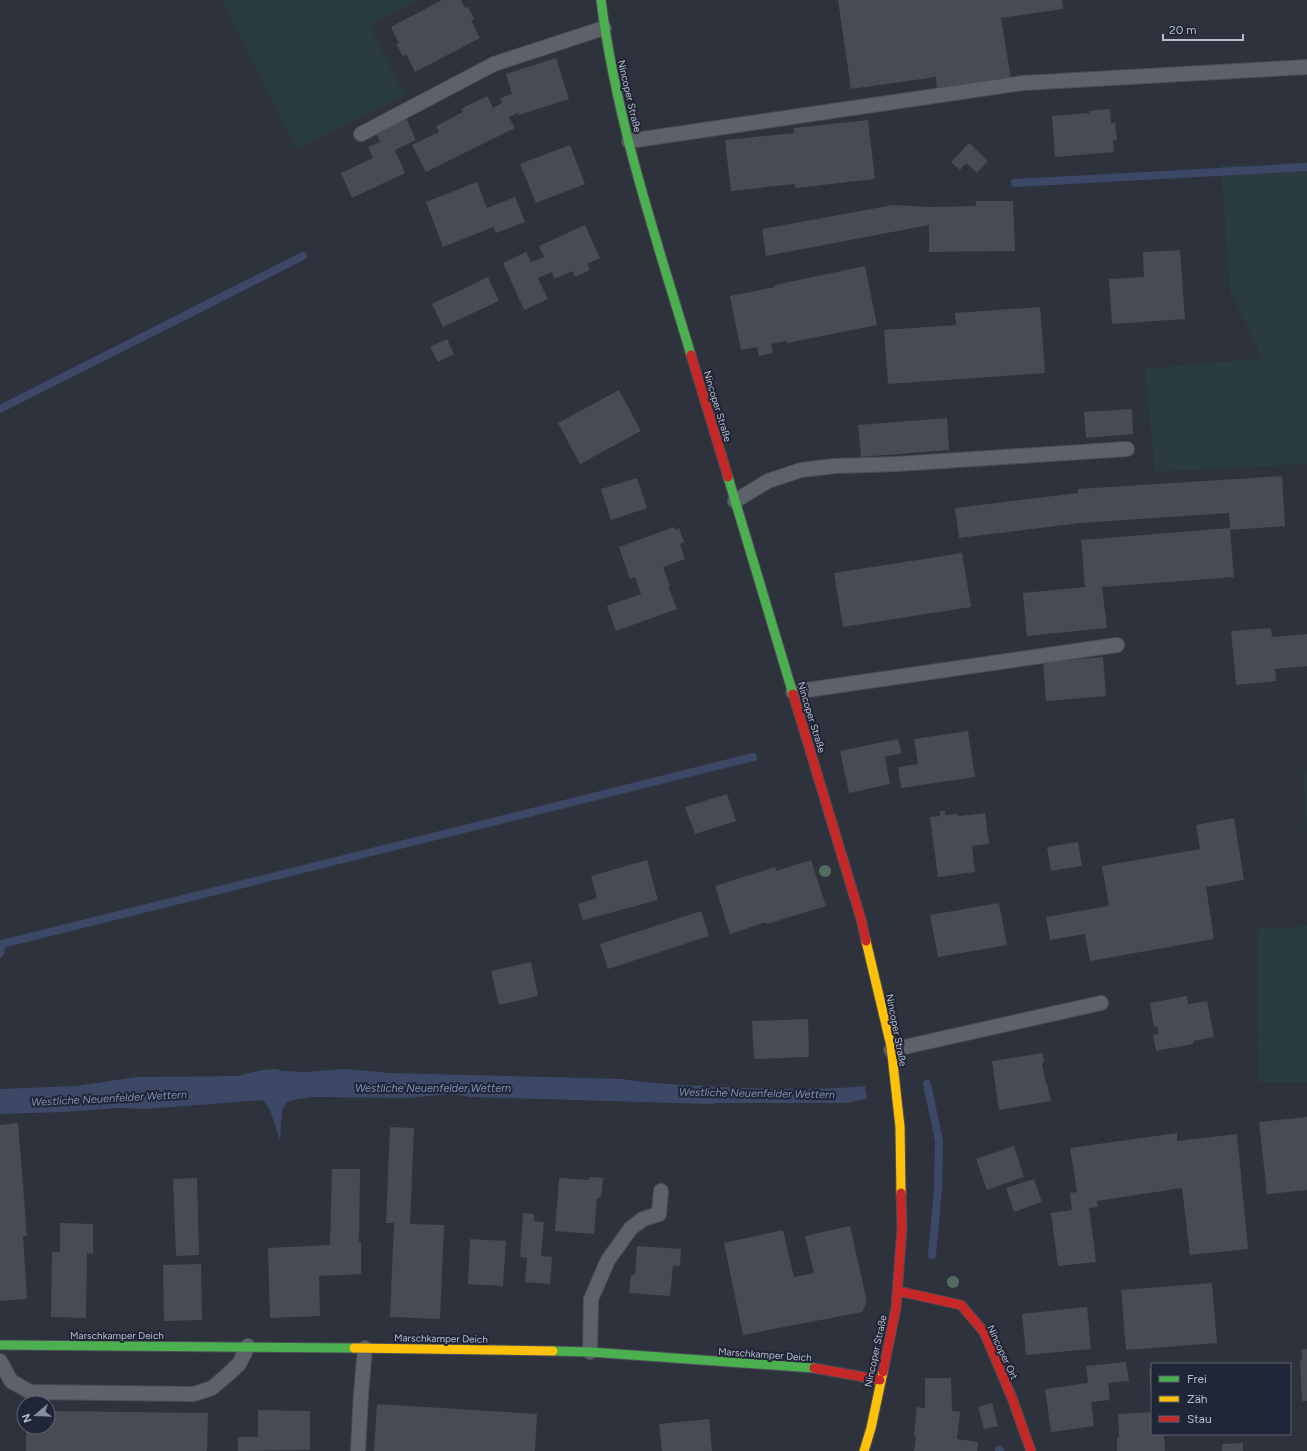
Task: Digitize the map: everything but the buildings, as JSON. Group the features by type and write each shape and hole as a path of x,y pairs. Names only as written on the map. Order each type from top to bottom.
{"main road":[{"name":"Nincoper Straße","path":"601,0 604,28 619,100 661,254 861,919 891,1050 900,1127 902,1228 898,1291 871,1428 864,1451"},
{"name":"Nincoper Ort","path":"898,1291 961,1305 984,1332 1012,1398 1031,1451"},
{"name":"Marschkamper Deich","path":"0,1345 248,1346 590,1352 821,1369 880,1380"}],"lane":[{"path":"361,134 494,64 604,28"},
{"path":"630,141 1023,83 1307,67"},
{"path":"735,501 768,482 801,470 835,466 897,464 1127,449"},
{"path":"793,692 1117,645"},
{"path":"891,1050 1101,1002"},
{"path":"590,1352 591,1299 608,1260 631,1228 643,1219 659,1214 661,1191"},
{"path":"0,1361 11,1381 30,1392 194,1394 212,1388 226,1376 239,1364 248,1346"},
{"path":"358,1451 365,1348"}],"shaded area":[{"path":"221,0 419,0 370,25 405,96 296,150"},
{"path":"1307,162 1307,464 1155,472 1145,369 1263,358 1230,291 1221,165 1250,166"},
{"path":"1307,773 1307,836 1304,774"},
{"path":"1307,926 1307,1082 1259,1082 1257,929"}],"water":[{"path":"275,1069 305,1072 346,1069 389,1073 622,1079 667,1084 741,1088 819,1089 865,1086 867,1099 845,1103 709,1104 471,1097 450,1094 408,1098 313,1097 293,1100 286,1103 282,1111 280,1140 270,1110 263,1100 146,1109 119,1108 0,1114 0,1089 76,1086 137,1077 237,1076"}],"waterway":[{"path":"1015,183 1307,167"},
{"path":"0,409 303,256"},
{"path":"0,953 2,944 753,757"},
{"name":"Westliche Neuenfelder Wettern","path":"927,1084 939,1141 938,1189 932,1255"}],"traffic: fast":[{"path":"601,0 616,90 638,179 691,355"},
{"path":"728,477 793,694"},
{"path":"0,1345 354,1348"},
{"path":"553,1351 590,1352 814,1368"}],"traffic: slow":[{"path":"866,941 891,1046 900,1127 901,1193"},
{"path":"354,1348 553,1351"},
{"path":"864,1451 871,1428 883,1372"}],"traffic: jam":[{"path":"691,355 728,477"},
{"path":"793,694 861,919 866,941"},
{"path":"883,1372 896,1308 902,1228 901,1193"},
{"path":"898,1291 961,1305 984,1332 1012,1398 1031,1451"},
{"path":"814,1368 880,1380"}]}
